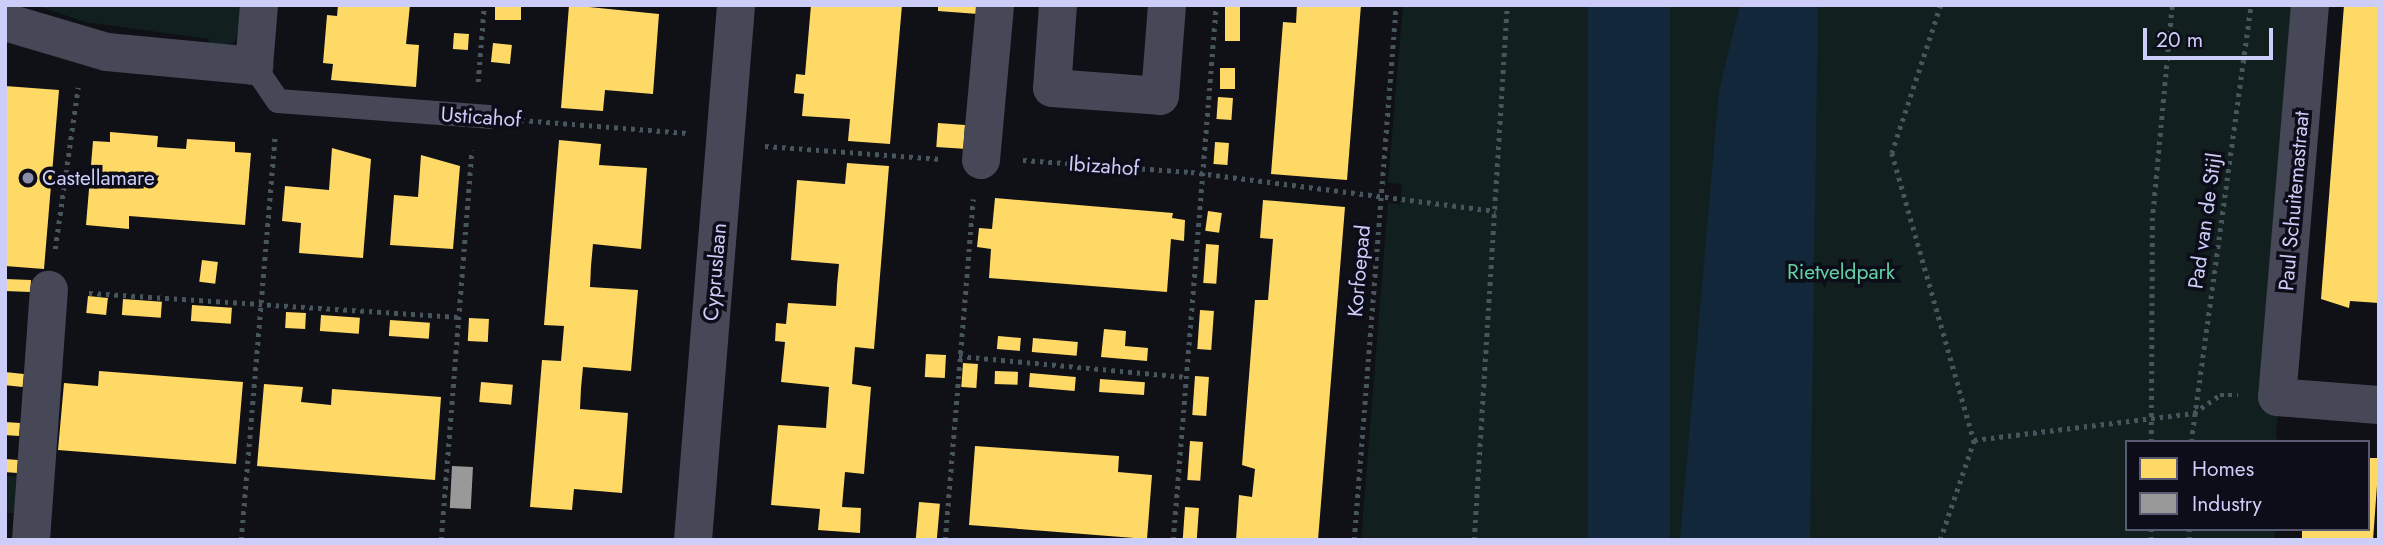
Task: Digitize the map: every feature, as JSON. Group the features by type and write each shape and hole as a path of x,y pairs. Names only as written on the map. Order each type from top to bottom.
{"street":[{"path":"5,22 84,47 254,66 259,5"},
{"name":"Cypruslaan","path":"693,540 736,5"},
{"path":"981,160 995,5"},
{"path":"1058,5 1052,88 1160,96 1167,5"},
{"name":"Paul Schuitemastraat","path":"2277,397 2310,5"},
{"path":"31,540 49,290"},
{"path":"2277,397 2379,405"}],"lane":[{"path":"254,66 278,101"},
{"name":"Usticahof","path":"278,101 482,117"}],"path":[{"path":"441,540 459,317 482,117 484,5"},
{"path":"1173,540 1216,5"},
{"name":"Korfoepad","path":"1354,540 1396,5"},
{"path":"1474,540 1507,5"},
{"path":"1940,540 1974,440 1892,153 1941,5"},
{"name":"Pad van de Stijl","path":"2151,440 2152,221 2172,5"},
{"name":"Pad van de Stijl","path":"2191,440 2251,5"},
{"path":"84,47 49,290 459,317"},
{"path":"241,540 278,101"},
{"name":"Usticahof","path":"482,117 726,136"},
{"name":"Ibizahof","path":"765,146 1204,177 1381,193 1496,211"},
{"path":"945,540 959,356 981,160"},
{"path":"959,356 1186,377"},
{"path":"1974,440 2151,415 2194,413 2220,395 2277,397"}],"green space":[{"path":"36,5 248,5 235,42 208,50 209,39 85,22"},
{"name":"Rietveldpark","path":"1403,5 2307,5 2276,437 2279,440 2125,440 2125,531 2275,531 2274,540 1361,540 1388,202 1400,205 1402,184 1388,183"},
{"path":"5,476 16,476 14,513 5,513"}],"water":[{"path":"1588,5 1670,5 1670,540 1588,540"},
{"path":"1740,5 1818,5 1810,540 1680,540 1719,91"}],"building: Homes":[{"path":"338,5 410,5 406,44 419,45 416,87 331,80 333,64 323,63 327,15 337,16"},
{"path":"495,5 521,5 521,20 495,20"},
{"path":"569,5 659,14 653,94 605,90 603,111 561,108"},
{"path":"811,5 902,5 890,144 848,141 850,119 802,116 804,94 794,93 796,74 805,75"},
{"path":"938,5 979,5 978,14 938,11"},
{"path":"1225,5 1240,5 1240,41 1225,41"},
{"path":"1297,5 1361,5 1347,180 1271,174 1283,22 1296,23"},
{"path":"2344,5 2379,5 2379,303 2350,301 2349,308 2321,299"},
{"path":"454,33 469,34 468,50 453,49"},
{"path":"493,43 512,45 510,64 491,62"},
{"path":"1220,68 1235,68 1235,89 1220,89"},
{"name":"Castellamare","path":"5,86 59,90 44,269 5,266"},
{"path":"1218,97 1233,98 1231,120 1216,119"},
{"path":"938,123 965,125 963,149 936,147"},
{"path":"110,132 158,136 157,147 186,149 187,139 235,142 235,152 251,153 245,225 129,216 129,229 86,225 93,141 110,142"},
{"path":"559,140 601,144 599,165 647,168 641,249 593,244 591,266 590,287 638,290 631,371 583,367 581,388 580,409 628,413 622,493 574,489 572,510 530,507 542,360 561,361 564,326 544,325"},
{"path":"1215,142 1229,143 1227,165 1213,164"},
{"path":"332,148 371,159 363,258 299,253 301,223 282,221 285,186 329,190"},
{"path":"421,155 460,166 453,249 390,245 394,195 418,197"},
{"path":"847,163 889,166 874,349 855,347 852,384 871,387 864,474 845,472 842,507 861,508 860,533 818,530 820,509 771,505 778,425 826,428 829,387 781,382 785,342 775,341 776,323 786,324 788,303 836,306 839,264 791,260 797,180 845,184"},
{"path":"995,198 1173,213 1172,218 1185,220 1184,241 1171,239 1167,292 989,278 991,249 977,247 979,228 992,229"},
{"path":"1263,200 1345,207 1318,540 1236,540 1239,495 1252,497 1255,469 1242,465 1255,300 1268,300 1273,239 1260,238"},
{"path":"1208,211 1222,213 1219,233 1205,231"},
{"path":"1206,244 1219,245 1216,284 1203,283"},
{"path":"202,260 218,262 215,284 199,282"},
{"path":"5,279 31,280 31,292 5,291"},
{"path":"88,296 108,298 106,315 86,313"},
{"path":"123,299 162,302 161,318 122,315"},
{"path":"192,305 232,308 231,324 191,321"},
{"path":"1200,310 1214,311 1211,350 1197,349"},
{"path":"286,312 306,313 305,329 285,328"},
{"path":"321,315 360,318 359,334 320,331"},
{"path":"469,318 489,319 488,342 468,341"},
{"path":"390,320 430,323 429,339 389,336"},
{"path":"1104,329 1126,331 1125,346 1148,348 1147,361 1101,357"},
{"path":"998,336 1021,338 1020,351 997,349"},
{"path":"1033,338 1078,342 1077,356 1032,352"},
{"path":"926,354 946,355 945,378 925,377"},
{"path":"963,363 978,364 976,388 961,387"},
{"path":"99,371 243,382 236,464 58,450 64,383 98,386"},
{"path":"995,371 1018,372 1018,385 995,384"},
{"path":"5,372 24,374 23,387 5,385"},
{"path":"1030,373 1076,377 1075,391 1029,387"},
{"path":"1195,376 1209,377 1206,416 1192,415"},
{"path":"1100,379 1145,382 1144,395 1099,392"},
{"path":"481,382 513,385 511,405 479,402"},
{"path":"264,384 303,387 301,402 331,405 332,389 441,397 435,480 257,466"},
{"path":"5,422 20,423 19,436 5,435"},
{"path":"1190,441 1203,442 1200,481 1187,480"},
{"path":"975,446 1119,456 1118,472 1152,475 1147,539 969,525"},
{"path":"2370,458 2379,458 2373,540 2302,540 2302,531 2370,531"},
{"path":"5,459 18,460 17,473 5,472"},
{"path":"919,502 940,504 937,540 916,540"},
{"path":"1185,507 1199,508 1197,540 1183,540"}],"building: Industry":[{"path":"452,466 473,467 471,509 450,508"}],"place":[{"name":"Castellamare","path":"28,178"}]}
